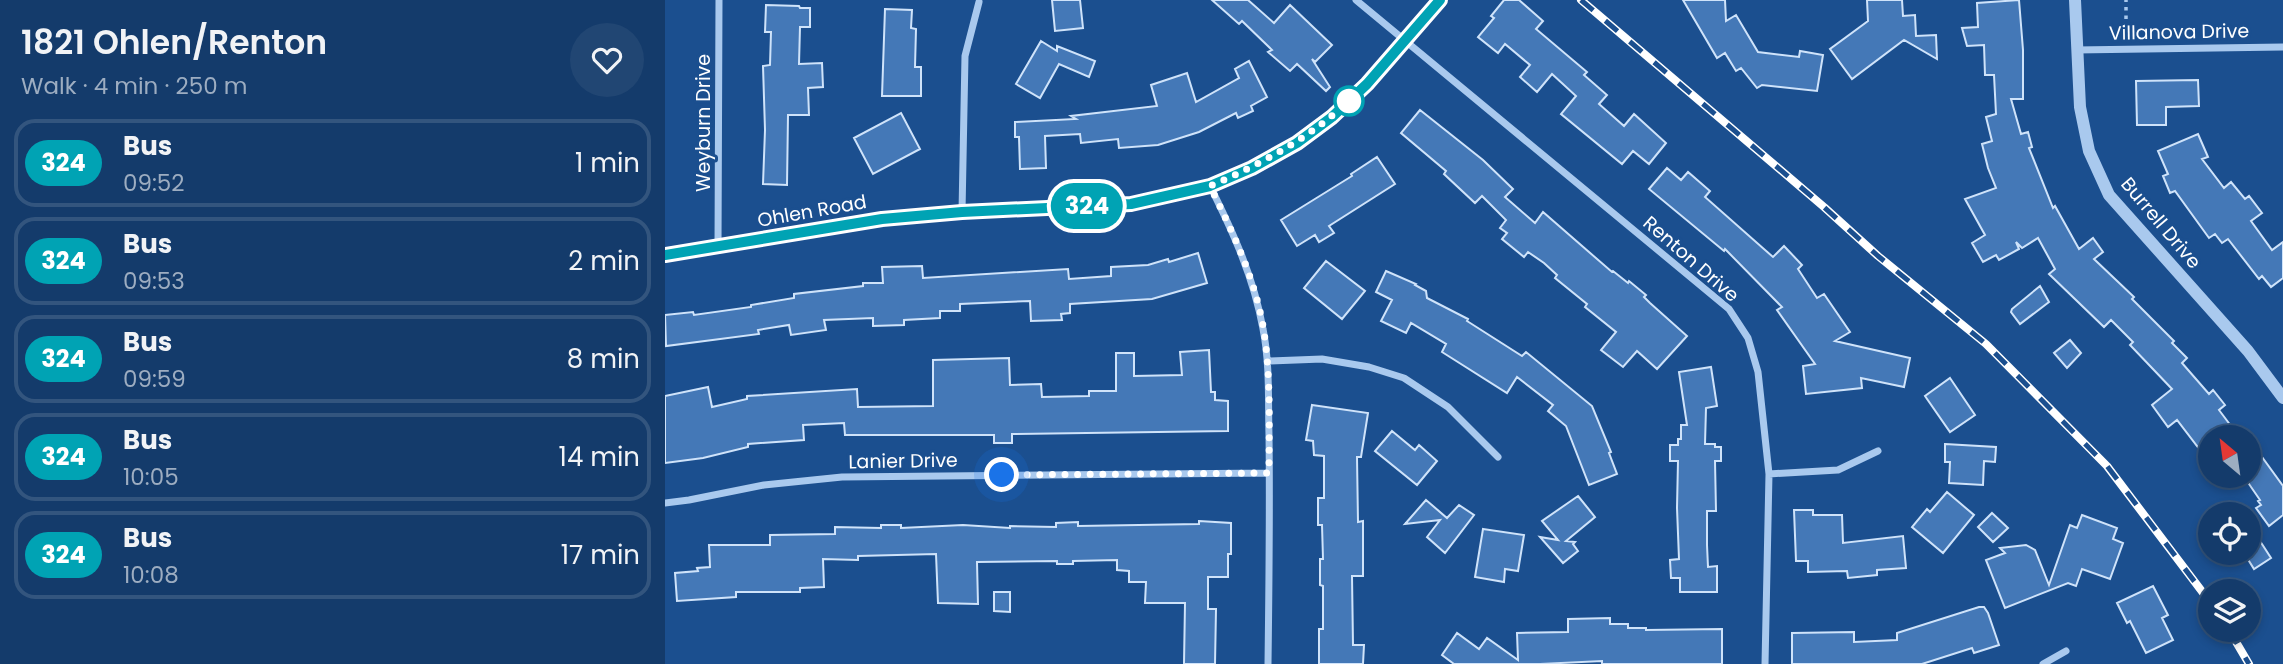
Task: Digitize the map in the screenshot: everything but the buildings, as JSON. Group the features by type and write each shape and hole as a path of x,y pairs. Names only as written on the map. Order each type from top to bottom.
{"street":[{"name":"Weyburn Drive","path":"718,247 719,0"},
{"name":"Renton Drive","path":"1356,0 1729,309 1748,338 1758,372 1769,474 1765,664"},
{"name":"Ohlen Road","path":"665,254 882,219 962,212 1131,204 1210,186 1252,168 1306,136 1340,109 1405,42 1440,0"},
{"name":"Burrell Drive","path":"2075,0 2080,107 2089,151 2109,195 2248,351 2283,398"},
{"path":"962,212 965,56 979,2"},
{"name":"Villanova Drive","path":"2076,50 2283,47"},
{"path":"1210,186 1236,238 1253,285 1267,361 1268,664"},
{"path":"1267,361 1322,359 1369,367 1404,378 1448,407 1498,457"},
{"path":"1769,474 1838,470 1878,452"},
{"name":"Lanier Drive","path":"665,503 764,485 842,477 1269,473"},
{"path":"2043,664 2066,651"}],"path":[{"path":"2126,0 2126,49"}],"railway":[{"path":"1581,0 1878,256 1986,344 2107,466 2198,586"},
{"path":"2236,642 2249,664"}],"bus line":[{"name":"324","path":"665,255 882,219 962,212 1131,204 1210,186 1252,168 1297,143 1332,117 1367,84 1440,0"}],"route":[{"path":"1002,475 1269,473 1267,361 1263,329 1253,285 1236,238 1210,186 1252,168 1297,143 1349,101"}]}
